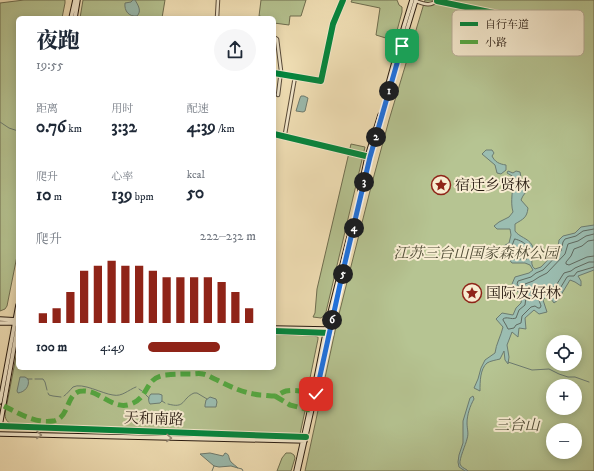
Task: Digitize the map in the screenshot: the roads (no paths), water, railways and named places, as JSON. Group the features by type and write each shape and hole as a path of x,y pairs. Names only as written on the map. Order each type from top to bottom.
{"street":[{"path":"73,0 75,16"},
{"path":"72,16 79,0"},
{"path":"217,16 218,0"},
{"path":"276,73 321,81 333,24 343,0"},
{"path":"297,471 369,157 415,0 426,5 433,4 437,0 483,10"},
{"path":"276,38 280,74 278,95"},
{"path":"285,136 295,77"},
{"path":"276,134 369,157"},
{"path":"0,319 16,322"},
{"path":"0,323 16,322"},
{"path":"0,402 16,327"},
{"path":"0,426 16,328"},
{"path":"276,328 328,331"},
{"path":"276,331 328,331"},
{"name":"天和南路","path":"0,426 304,439"},
{"name":"天和南路","path":"0,434 304,439"}],"water":[{"path":"135,0 139,8 137,16 132,16 125,9 125,3"},
{"path":"301,96 308,98 305,111 303,112 296,111"},
{"path":"486,150 492,150 494,153 492,156 494,160 506,165 506,170 501,174 497,173 495,165 482,154"},
{"path":"508,171 513,173 516,171 520,172 522,182 529,187 521,200 528,208 527,214 515,224 515,231 532,245 533,267 535,269 541,267 558,249 559,240 563,236 575,233 581,227 594,225 594,270 578,276 581,281 581,286 570,280 558,300 554,303 548,295 543,300 547,312 539,314 534,310 525,318 526,329 519,328 518,337 512,332 507,345 509,357 508,364 505,360 504,351 500,359 487,363 483,369 480,380 480,391 474,388 481,368 485,360 495,353 503,327 496,319 502,313 513,315 516,308 521,303 522,297 512,284 515,277 529,273 533,270 530,265 525,263 512,263 506,256 501,255 498,251 500,248 509,243 511,235 510,229 497,229 494,226 509,217 513,212 512,199 514,177 507,173"},
{"path":"20,377 25,377 28,379 28,386 25,390 18,393 17,391"},
{"path":"151,394 162,395 162,401 160,403 150,404 149,396"},
{"path":"473,396 474,399 470,408 467,423 468,437 460,462 461,466 468,471 465,471 459,467 458,462 463,443 463,421 470,398"},
{"path":"210,397 216,399 216,407 205,407 206,400"},
{"path":"210,453 223,456 225,453 227,454 231,462 238,468 231,466 214,466 200,454"}],"waterway":[{"path":"0,122 16,130"},
{"path":"508,362 532,370 549,369 568,377 575,377 589,382"},
{"path":"35,379 43,379 47,390"},
{"path":"64,396 73,387 77,386 87,387 116,395 122,394 136,387"},
{"path":"48,393 49,395 61,397"},
{"path":"168,404 181,404 194,393 197,393 207,399"},
{"path":"146,395 149,398"},
{"path":"212,471 214,466"},
{"path":"238,468 242,469 243,471"}],"place":[{"name":"宿迁乡贤林","path":"441,185"},
{"name":"国际友好林","path":"472,293"}],"park label":[{"name":"江苏三台山国家森林公园","path":"476,253"},
{"name":"三台山","path":"517,425"}]}
